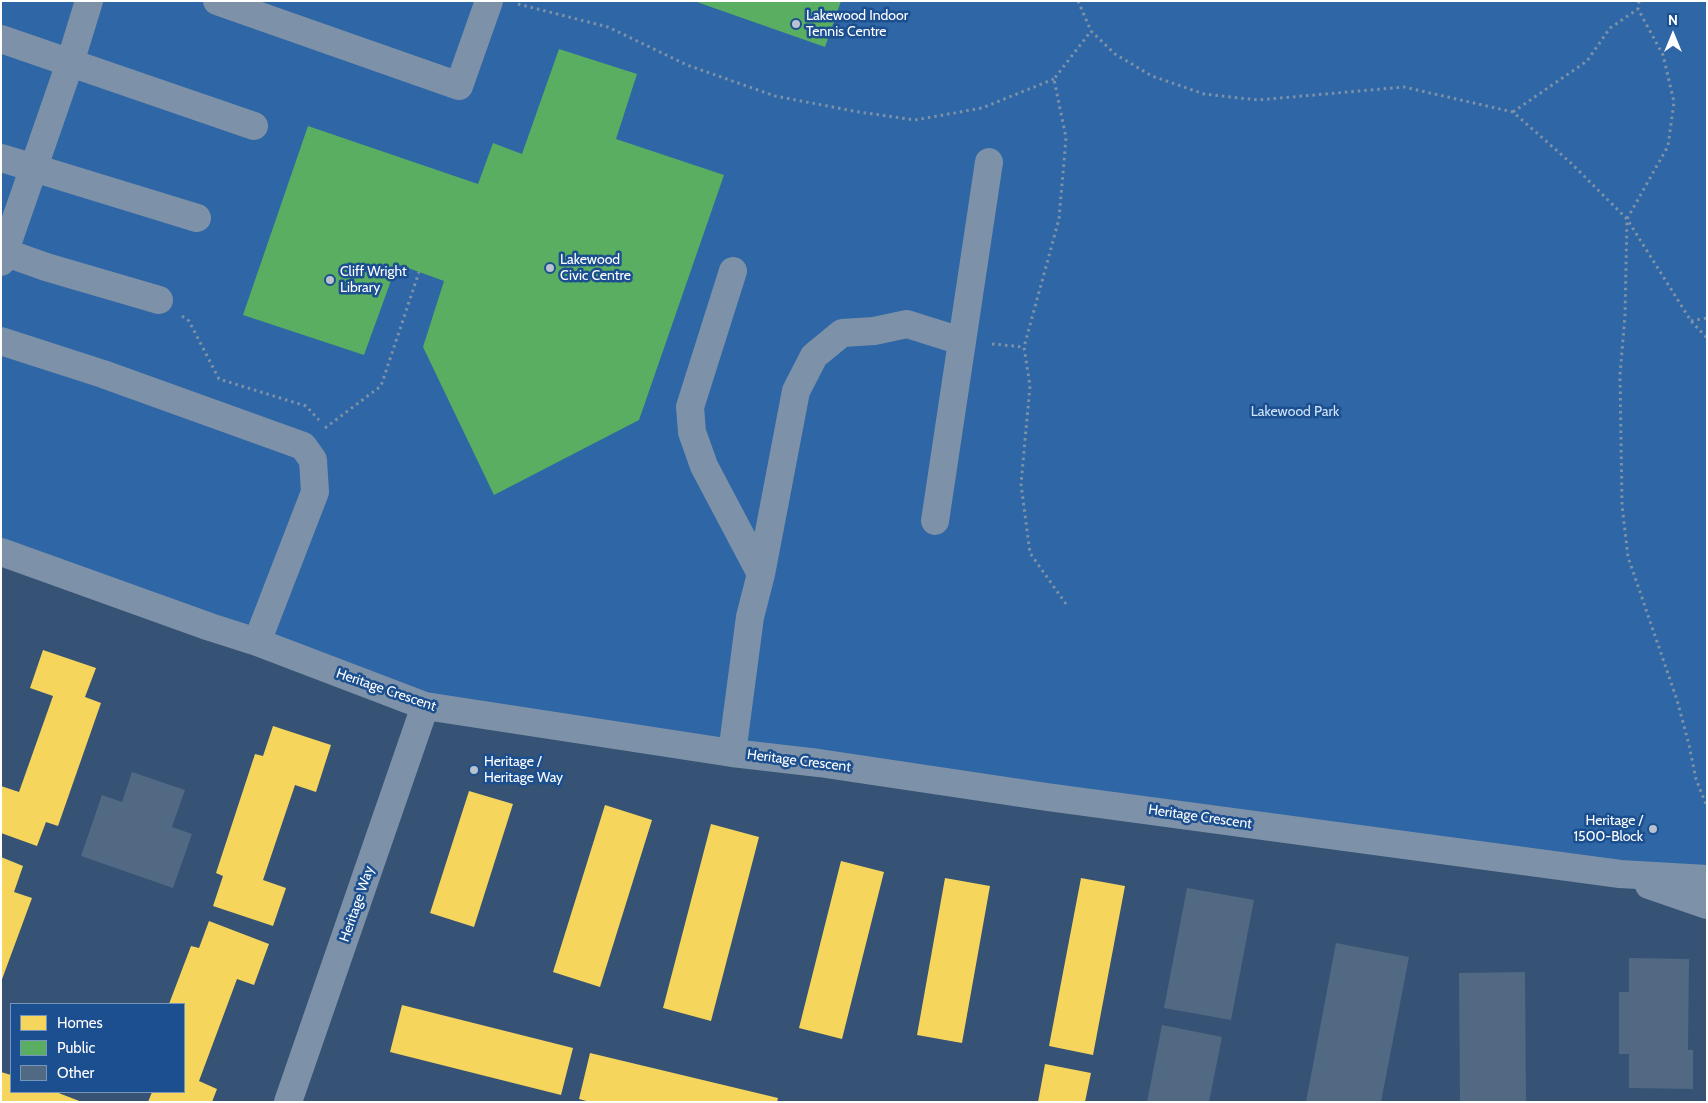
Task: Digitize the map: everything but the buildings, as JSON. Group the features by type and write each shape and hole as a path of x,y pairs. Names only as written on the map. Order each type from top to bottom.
{"street":[{"path":"89,1 70,63 2,255 160,300"},
{"path":"218,1 460,86 502,2"},
{"path":"1,39 254,126"},
{"path":"1,158 197,218"},
{"path":"935,522 989,162"},
{"path":"733,271 690,407 692,432 704,466 761,574"},
{"path":"732,753 750,617 761,574 796,391 814,356 842,333 907,324 961,341"},
{"path":"1,341 103,374 304,446 313,460 315,492 257,642"},
{"name":"Heritage Crescent","path":"1,552 257,642 426,706 732,753 819,763 1077,801 1620,874 1707,879"},
{"name":"Heritage Way","path":"288,1102 426,706"},
{"name":"Heritage Crescent","path":"1620,874 1707,906"}],"path":[{"path":"1078,1 1091,31 1115,54 1152,76 1204,94 1258,100 1404,88 1513,112 1572,164 1627,219 1691,321 1707,338"},
{"path":"1639,1 1638,8 1663,56 1674,102 1668,146 1627,219 1620,375 1622,505 1628,557 1677,700 1696,779 1707,807"},
{"path":"502,2 608,27 687,65 775,96 914,120 982,108 1054,79 1091,31"},
{"path":"1513,112 1587,61 1610,28 1638,8"},
{"path":"1054,79 1066,138 1060,219 1024,346 1030,386 1021,484 1030,554 1066,604"},
{"path":"304,446 381,386 420,272"},
{"path":"160,300 189,321 219,379 306,406 327,427"},
{"path":"1691,321 1707,318"}],"green space":[{"name":"Lakewood Park","path":"1,1 1707,1 1707,873 457,711 1,552"}],"place":[{"name":"Lakewood Indoor Tennis Centre","path":"796,24"},
{"name":"Lakewood Civic Centre","path":"550,268"},
{"name":"Cliff Wright Library","path":"330,280"},
{"name":"Heritage / Heritage Way","path":"474,770"},
{"name":"Heritage / 1500-Block","path":"1653,829"}]}
